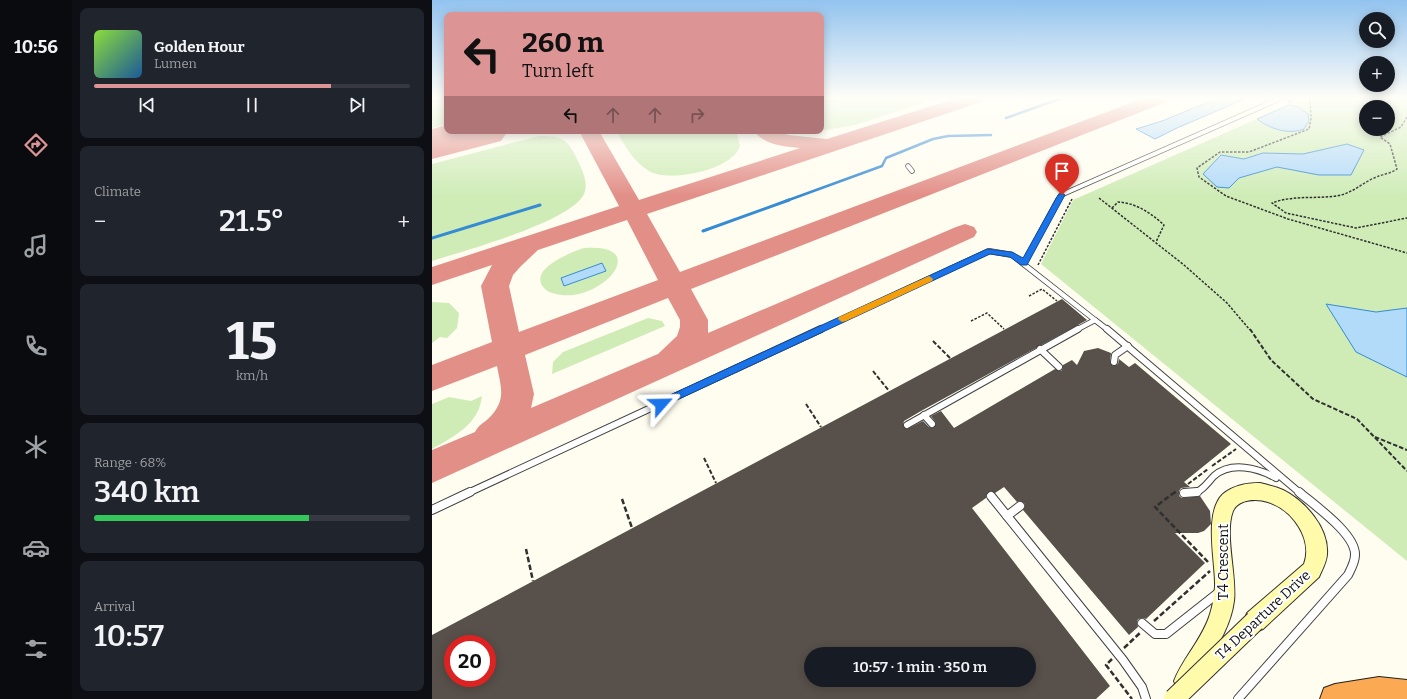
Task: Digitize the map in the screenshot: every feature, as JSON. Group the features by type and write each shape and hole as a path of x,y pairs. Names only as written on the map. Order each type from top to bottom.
{"highway":[{"path":"1335,699 1379,692 1407,695"}],"main road":[{"name":"T4 Crescent","path":"1177,699 1186,679 1219,622 1225,588 1222,515 1228,503 1237,495 1254,491 1276,496 1287,493"},
{"name":"T4 Departure Drive","path":"1174,699 1312,570 1317,562 1318,553 1314,534 1298,512 1287,493"}],"lane":[{"path":"1024,263 1062,195 1207,131"},
{"path":"908,166 912,171"},
{"path":"432,510 989,251 1012,255 1128,346 1287,493 1340,528 1352,540 1356,552 1354,564 1348,575 1238,699"},
{"path":"907,425 1040,348 1095,320"},
{"path":"1114,362 1115,355 1128,346"},
{"path":"1040,348 1059,367"},
{"path":"924,414 932,424"},
{"path":"1181,492 1196,493 1222,471 1237,468 1269,473 1287,493"},
{"path":"991,496 1118,653 1142,688 1146,699"},
{"path":"1007,516 1020,506"},
{"path":"1145,625 1155,634 1163,636 1171,632 1225,588"}],"path":[{"path":"1305,131 1250,152 1220,152 1197,168 1199,177 1226,196 1283,217 1346,237 1407,252"},
{"path":"1393,131 1380,137 1390,144 1397,169 1389,175 1373,178 1360,188 1337,196 1283,198 1272,202 1286,213 1356,228 1407,218"},
{"path":"1099,198 1156,242 1227,303 1248,327 1271,360 1313,399 1349,414 1360,422 1407,471"},
{"path":"1037,264 1072,199"},
{"path":"1112,208 1118,202 1124,202 1156,217 1164,225 1156,242"},
{"path":"1283,217 1286,213"},
{"path":"1029,296 1042,289 1057,301"},
{"path":"971,321 987,313 1004,329"},
{"path":"933,340 950,358"},
{"path":"873,371 889,391"},
{"path":"806,404 821,428"},
{"path":"1374,436 1407,450"},
{"path":"704,458 716,483"},
{"path":"1132,699 1106,665 1145,625 1213,567 1155,507 1181,492"},
{"path":"622,499 632,528"},
{"path":"526,549 533,581"}],"green space":[{"path":"1230,131 1359,131 1359,136 1395,136 1395,131 1407,131 1407,561 1041,264 1073,200"},
{"path":"619,134 737,134 740,146 735,154 726,162 713,168 685,175 671,176 649,171 638,163 626,148"},
{"path":"539,136 559,138 567,143 574,152 583,172 586,185 584,194 575,205 538,225 490,243 432,261 432,164"},
{"path":"584,248 604,249 615,254 618,262 614,272 605,281 593,289 577,294 561,295 551,293 546,290 541,283 541,276 545,269 560,258","holes":["602,263 606,271 564,286"]},
{"path":"432,302 449,303 459,313 457,328 447,338 440,337 432,343"},
{"path":"648,318 662,321 665,326 552,374 553,362 563,352"},
{"path":"482,396 480,406 471,422 457,434 432,449 432,404 449,397 471,401"}],"water":[{"path":"1139,131 1172,131 1155,139"},
{"path":"1347,144 1364,150 1351,175 1319,175 1277,167 1239,178 1229,188 1217,187 1203,174 1221,155 1244,159 1263,153 1303,154"},
{"path":"602,263 606,271 564,286 561,278"},
{"path":"1326,304 1376,312 1407,308 1407,377 1356,352"}],"building":[{"path":"1062,299 1087,320 921,411 904,421 903,425 907,429 923,421 929,427 933,428 936,423 931,416 941,411 954,428 1055,369 1061,371 1063,365 1072,360 1077,365 1084,351 1098,348 1111,353 1110,363 1113,366 1118,364 1119,359 1129,367 1135,363 1231,444 1184,482 1190,487 1181,488 1179,491 1179,496 1182,498 1200,496 1210,511 1211,524 1204,531 1198,533 1175,533 1205,563 1146,619 1138,619 1138,627 1129,635 1023,510 1025,506 1024,503 1020,501 1017,502 1004,487 995,493 988,492 986,498 972,508 1110,686 1096,699 432,699 432,635"}],"waterway":[{"path":"786,201 882,166 886,158 933,139 948,136 991,135"},
{"path":"703,231 789,200"},
{"path":"432,238 540,205"}],"taxiway":[{"path":"633,210 875,131"},
{"path":"674,285 1075,131"},
{"path":"591,134 633,210"},
{"path":"770,134 784,141 821,144"},
{"path":"432,276 633,210"},
{"path":"633,210 674,285"},
{"path":"432,467 965,232"},
{"path":"508,349 495,286 500,274 507,264 516,255 527,248"},
{"path":"508,349 674,285"},
{"path":"670,360 688,343 694,327 694,320 674,285"},
{"path":"432,378 508,349"},
{"path":"489,438 509,419 517,401 518,394 508,349"}],"runway":[{"path":"432,144 472,134"}],"slow traffic":[{"path":"842,319 929,279"}],"route":[{"path":"661,404 989,251 1012,255 1024,263 1062,195"}]}
